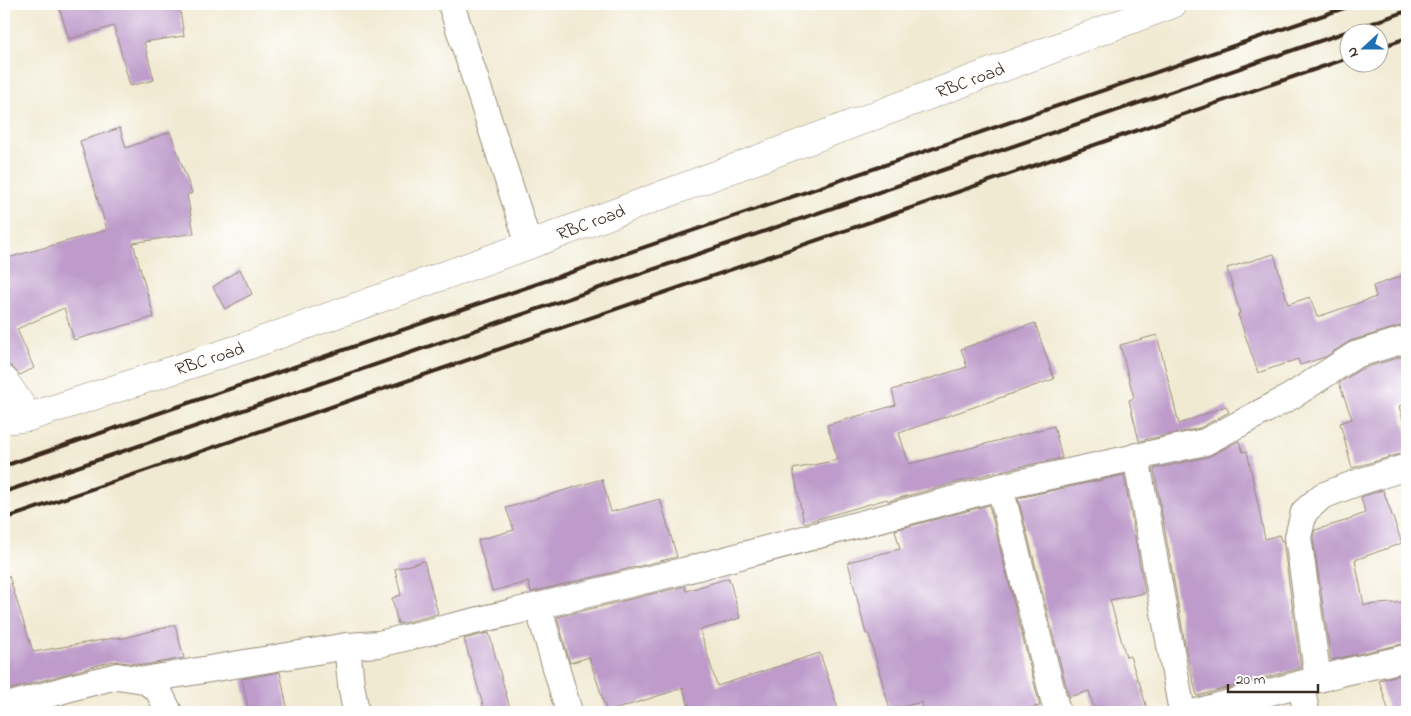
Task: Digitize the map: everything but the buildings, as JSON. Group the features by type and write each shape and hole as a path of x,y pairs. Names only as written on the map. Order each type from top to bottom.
{"street":[{"path":"450,4 529,245"},
{"name":"RBC road","path":"17,418 244,347 529,245 1173,4"},
{"path":"4,707 74,686 117,676 144,680 347,646 379,644 684,570 1000,488 1205,442 1290,397 1355,355 1407,339"},
{"path":"4,380 17,418"},
{"path":"1136,456 1182,712"},
{"path":"1306,712 1309,682 1298,537 1304,512 1322,496 1407,467"},
{"path":"1000,488 1057,712"},
{"path":"538,606 569,712"},
{"path":"347,646 350,684 356,712"},
{"path":"1196,712 1407,658"},
{"path":"144,680 158,690 169,712"}],"railway":[{"path":"4,466 1356,4"},
{"path":"4,492 1407,11"},
{"path":"1388,45 1407,38"},
{"path":"4,519 1338,61"}]}
